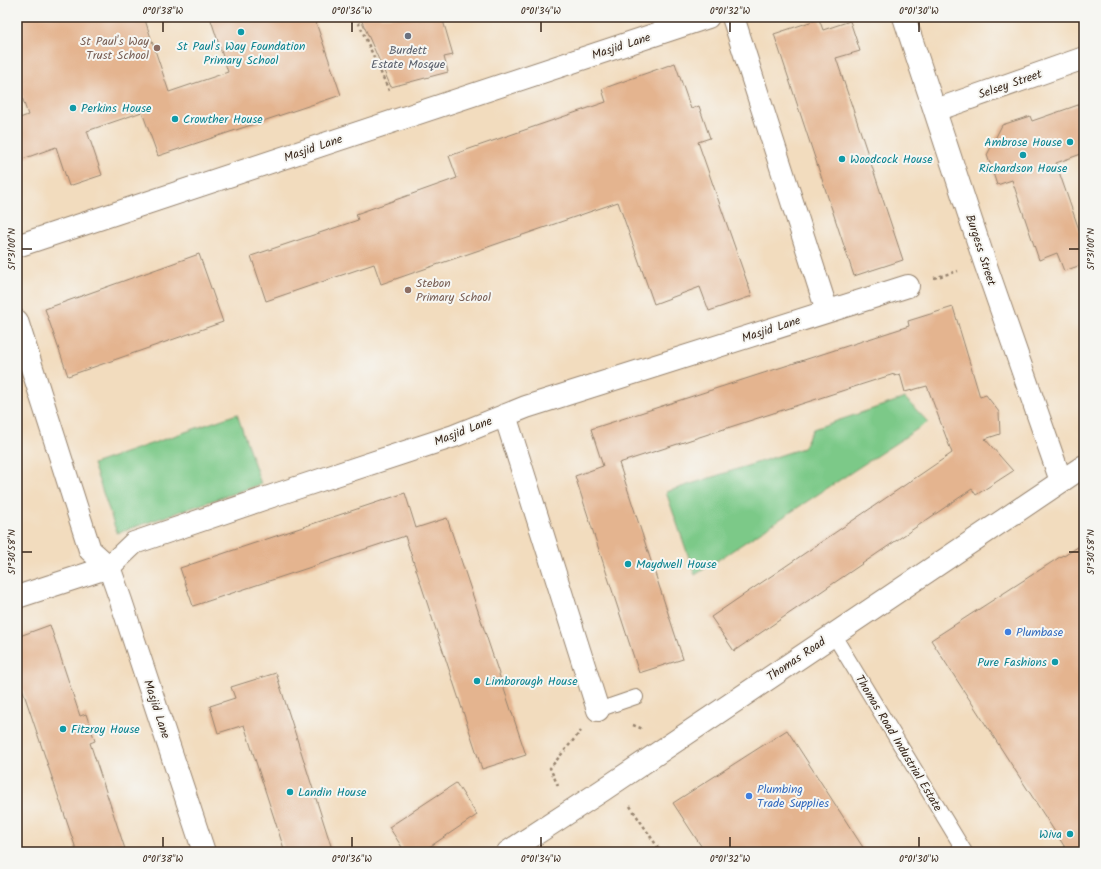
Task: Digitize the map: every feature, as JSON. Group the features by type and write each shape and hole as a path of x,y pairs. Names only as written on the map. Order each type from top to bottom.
{"street":[{"name":"Masjid Lane","path":"17,246 402,118 676,22 708,17"},
{"path":"733,17 827,311"},
{"name":"Burgess Street","path":"904,17 936,110 985,263 1061,481"},
{"name":"Selsey Street","path":"936,110 1084,58"},
{"name":"Masjid Lane","path":"17,597 109,567 134,543 454,436 505,415 908,286"},
{"path":"17,321 90,550 109,567"},
{"path":"505,415 598,710"},
{"name":"Thomas Road","path":"508,852 1084,466"},
{"name":"Masjid Lane","path":"109,567 204,852"}],"lane":[{"name":"Thomas Road Industrial Estate","path":"833,634 965,852"},
{"path":"598,710 636,698"}],"path":[{"path":"356,17 402,118"},
{"path":"908,286 985,263"},
{"path":"568,812 550,768 598,710 644,729 656,754"},
{"path":"614,782 661,852"}],"green space":[{"path":"905,398 928,422 695,575 666,492 803,448 813,429"},
{"path":"237,414 261,484 117,533 93,464"}],"building":[{"path":"17,17 144,17 169,92 228,72 210,17 314,17 341,95 158,156 142,112 87,131 102,175 69,186 56,147 17,161 17,119 28,115 17,82"},
{"name":"Burdett Estate Mosque","path":"360,17 442,17 453,55 444,57 448,72 391,87"},
{"name":"Woodcock House","path":"819,19 823,30 850,21 860,51 836,58 903,260 854,276 774,34"},
{"path":"675,63 691,109 699,106 710,138 698,142 752,296 709,311 700,287 654,304 618,202 381,284 374,264 266,301 251,256 358,220 356,214 457,178 449,156 606,102 602,89"},
{"path":"1084,103 1084,153 1056,163 1084,244 1084,264 1064,271 1057,253 1039,260 1012,180 997,185 987,155 1002,125 1030,116 1032,121"},
{"path":"199,254 223,322 68,376 45,309"},
{"path":"953,307 980,397 986,395 999,412 1000,434 985,439 1013,471 976,495 972,489 734,651 711,617 952,453 927,386 905,392 900,374 894,376 894,374 619,463 683,659 639,673 575,476 603,466 591,429 909,326 908,321"},
{"name":"Limborough House","path":"405,493 416,528 447,518 526,755 482,769 405,536 193,606 180,568"},
{"path":"1084,543 1084,852 1068,852 931,640"},
{"name":"Fitzroy House","path":"50,625 80,716 86,714 95,741 90,743 126,852 77,852 17,673 17,637"},
{"name":"Landin House","path":"276,673 333,852 285,852 244,725 218,733 210,706 235,698 231,687"},
{"name":"Plumbing Trade Supplies","path":"787,730 866,852 705,852 673,803"},
{"path":"456,783 477,815 422,852 405,852 389,827"}],"place":[{"name":"St Paul's Way Foundation Primary School","path":"241,32"},
{"name":"Burdett Estate Mosque","path":"408,36"},
{"name":"St Paul's Way Trust School","path":"157,48"},
{"name":"Perkins House","path":"73,108"},
{"name":"Crowther House","path":"175,119"},
{"name":"Ambrose House","path":"1070,142"},
{"name":"Richardson House","path":"1023,155"},
{"name":"Woodcock House","path":"842,159"},
{"name":"Stebon Primary School","path":"408,290"},
{"name":"Maydwell House","path":"628,564"},
{"name":"Plumbase","path":"1008,632"},
{"name":"Pure Fashions","path":"1055,662"},
{"name":"Limborough House","path":"477,681"},
{"name":"Fitzroy House","path":"63,729"},
{"name":"Landin House","path":"290,792"},
{"name":"Plumbing Trade Supplies","path":"749,796"},
{"name":"Wiva","path":"1070,834"}]}
